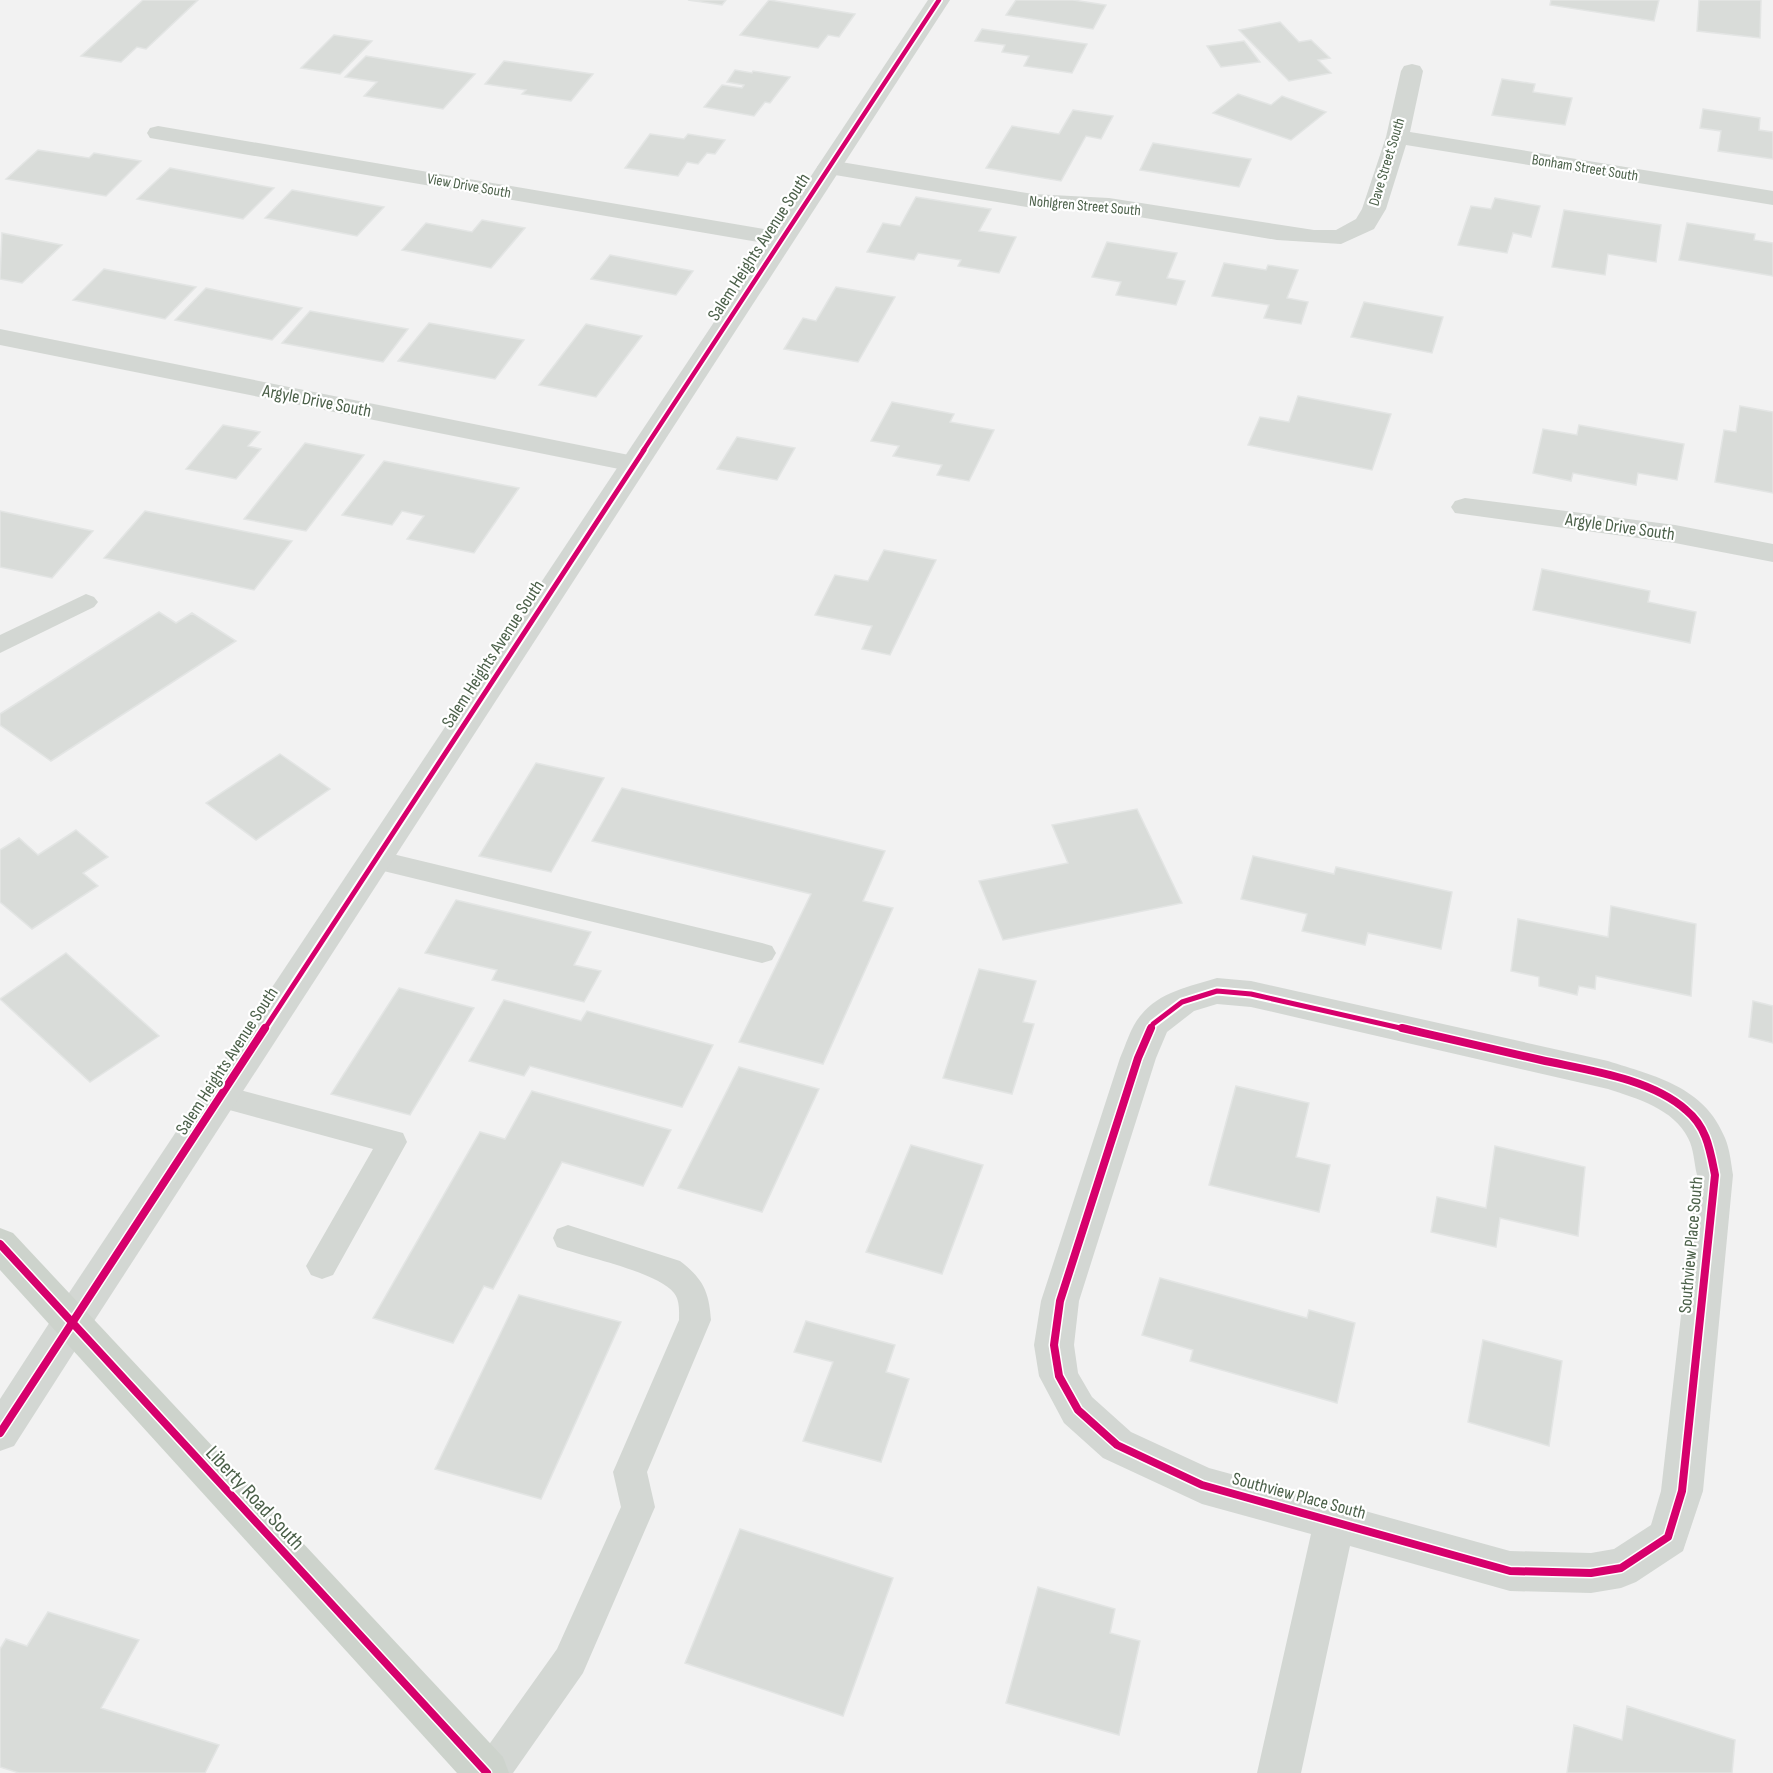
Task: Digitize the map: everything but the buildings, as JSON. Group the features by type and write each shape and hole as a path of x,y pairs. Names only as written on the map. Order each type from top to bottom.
{"main road":[{"name":"Liberty Road South","path":"0,1244 489,1773"}],"street":[{"name":"Salem Heights Avenue South","path":"0,1433 939,0"},
{"name":"Dave Street South","path":"1341,237 1365,224 1370,216 1397,137 1412,71"},
{"name":"View Drive South","path":"158,133 781,239"},
{"name":"Bonham Street South","path":"1397,137 1773,198"},
{"name":"Nohlgren Street South","path":"829,167 1033,201 1108,205 1277,233 1341,237"},
{"name":"Argyle Drive South","path":"0,337 634,464"},
{"name":"Argyle Drive South","path":"1465,507 1675,534 1773,553"},
{"name":"Southview Place South","path":"1217,992 1251,994 1608,1075 1660,1092 1692,1113 1706,1135 1715,1175 1682,1491 1668,1537 1621,1568 1591,1573 1510,1571 1335,1521 1202,1485 1117,1445 1078,1410 1059,1376 1054,1345 1060,1301 1138,1058 1153,1024 1182,1002 1217,992"},
{"name":"Southview Place South","path":"1279,1773 1335,1521"}],"lane":[{"path":"0,645 86,602"},
{"path":"376,860 762,953"},
{"path":"221,1096 392,1142 322,1266"},
{"path":"489,1773 570,1661 638,1507 630,1472 695,1320 694,1298 684,1282 669,1270 568,1238"}],"cycle path":[{"path":"0,1433 939,0"},
{"path":"1217,991 1251,994 1608,1075 1664,1095 1687,1110 1697,1121 1709,1144 1715,1175 1682,1491 1668,1537 1621,1568 1591,1573 1510,1571 1202,1485 1117,1445 1078,1410 1059,1376 1054,1345 1060,1301 1138,1058 1153,1024 1182,1002 1217,991"},
{"path":"0,1244 487,1773"}]}
